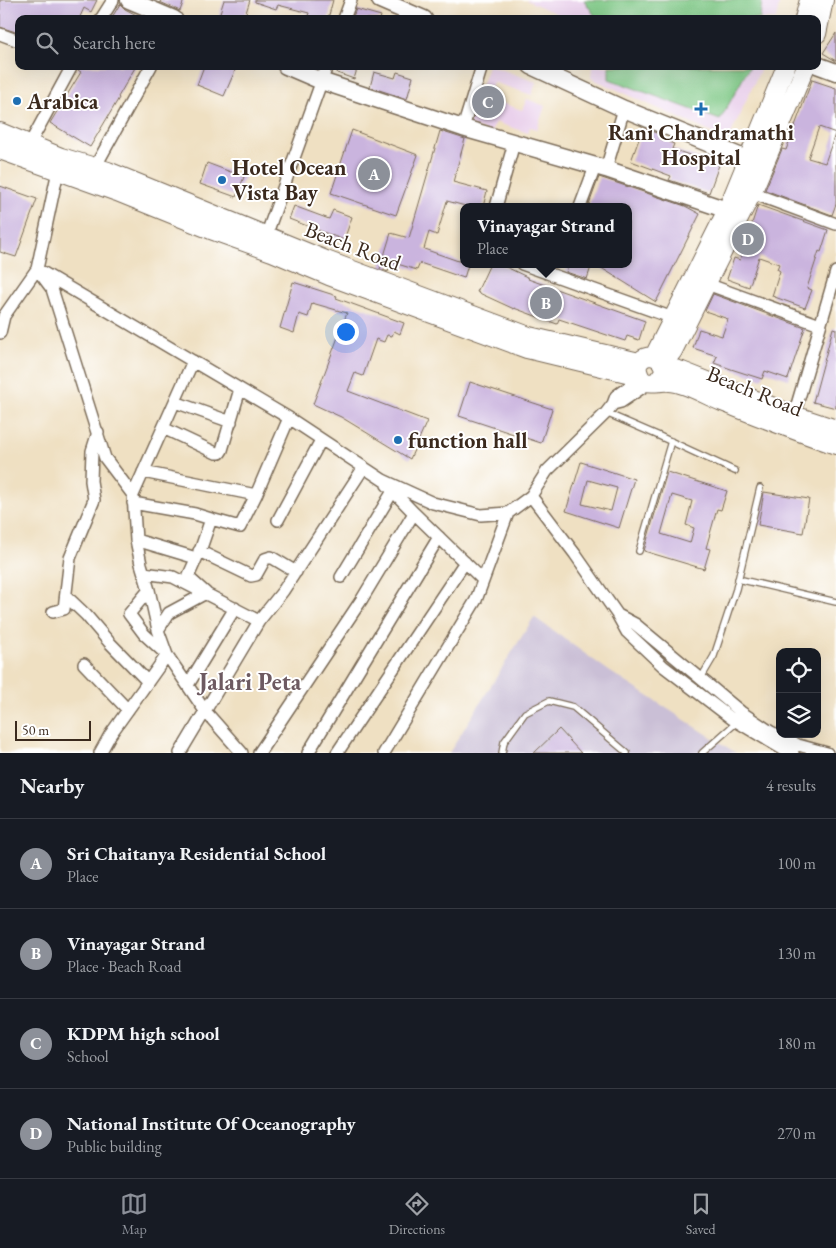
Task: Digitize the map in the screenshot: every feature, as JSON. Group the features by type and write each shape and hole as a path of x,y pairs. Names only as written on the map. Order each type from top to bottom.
{"main road":[{"path":"808,15 822,2"},
{"path":"820,15 822,2"},
{"path":"651,371 673,318 728,210 784,70"},
{"path":"651,371 673,351 752,193 804,70"},
{"name":"Beach Road","path":"0,132 59,164 117,192 329,276 527,349 651,371 682,371 836,429"},
{"name":"Beach Road","path":"0,150 59,164 108,171 326,260 529,336 651,371 789,430 836,445"}],"street":[{"path":"104,15 113,0"},
{"path":"129,0 165,15"},
{"path":"345,15 351,0"},
{"path":"380,0 415,15"},
{"path":"0,34 15,40"},
{"path":"821,66 836,72"},
{"path":"34,136 70,70"},
{"path":"99,160 149,70"},
{"path":"305,70 324,74 463,128 600,168 728,210"},
{"path":"463,128 481,70"},
{"path":"540,70 624,109 749,160"},
{"path":"266,236 324,74"},
{"path":"582,203 600,168 624,109"},
{"path":"497,203 514,143"},
{"path":"0,333 4,316 37,269 59,164"},
{"path":"752,193 836,224"},
{"path":"533,268 673,318"},
{"path":"554,276 557,268"},
{"path":"37,269 289,418 383,480 433,503 481,515 508,513 531,496 547,471 609,409 621,402 651,371"},
{"path":"37,269 52,289 105,458 133,499 240,527 289,418"},
{"path":"794,414 836,272"},
{"path":"707,284 820,325"},
{"path":"193,361 143,472 133,499 136,540 158,630 168,655 205,710 242,753"},
{"path":"163,428 220,453 240,389"},
{"path":"175,402 231,422"},
{"path":"53,612 64,609 70,558 94,500 91,481 92,451 98,432"},
{"path":"278,520 321,440"},
{"path":"180,753 259,621 296,572 364,467"},
{"path":"143,472 256,495"},
{"path":"383,480 483,580"},
{"path":"341,577 393,491"},
{"path":"531,496 575,554 617,614 627,632 663,666 737,722 786,751 794,753"},
{"path":"260,753 362,599 414,513"},
{"path":"384,753 476,600 508,513"},
{"path":"206,593 188,577 211,519"},
{"path":"308,753 439,537"},
{"path":"136,540 198,555 251,576 256,575 266,559 271,557 296,572"},
{"path":"338,753 464,562"},
{"path":"144,573 173,577 259,621"},
{"path":"149,590 129,614 144,634 168,655"},
{"path":"158,630 169,613 206,593"},
{"path":"66,596 81,609 109,642 148,682"},
{"path":"188,685 234,608"},
{"path":"617,614 635,624 741,712 772,732 798,745 827,753"},
{"path":"106,751 128,710 168,655"},
{"path":"84,664 128,710"}],"lane":[{"path":"609,409 670,441 735,471"},
{"path":"638,551 670,441"},
{"path":"701,678 714,656 738,579 760,488"},
{"path":"738,579 836,602"},
{"path":"502,753 504,742 525,713 549,701 573,707 627,753"},
{"path":"702,753 737,722"}],"shaded area":[{"path":"526,0 780,0 777,15 559,15"},
{"path":"487,70 503,70 536,82 532,95 493,82 487,98 522,110 527,99 545,106 537,129 530,127 528,133 495,122 491,133 468,125"},
{"name":"Rani Chandramathi Hospital","path":"592,70 760,70 728,140 591,78"},
{"path":"534,617 609,671 736,753 449,753"}],"green space":[{"path":"584,0 762,0 760,15 594,15"},
{"path":"609,70 748,70 720,120 609,79"}],"building":[{"path":"0,0 97,0 91,12 84,8 81,15 15,15 15,32 0,27"},
{"path":"161,0 184,0 180,11 160,2"},
{"path":"224,0 250,0 245,15 219,15"},
{"path":"255,0 333,0 329,15 308,15 309,13 278,5 276,9 255,2"},
{"path":"120,4 136,15 113,15"},
{"path":"356,9 377,15 354,15"},
{"path":"836,33 836,61 823,53"},
{"path":"78,70 134,70 90,147 50,123 81,72"},
{"path":"203,70 235,70 224,96 197,85"},
{"path":"338,70 357,70 354,79 337,73"},
{"path":"374,72 395,78 397,72 413,77 407,99 370,87"},
{"path":"812,80 836,88 836,133 819,127 808,158 825,163 836,134 836,204 832,215 765,190 782,149 786,150"},
{"path":"643,128 662,135 661,139 674,144 672,149 719,165 709,193 669,180 671,176 631,161"},
{"path":"352,130 418,155 396,215 331,193"},
{"path":"440,131 465,139 453,182 487,191 484,203 460,203 460,205 447,201 437,235 429,232 424,249 460,262 460,268 467,268 464,278 420,263 417,270 391,262 388,272 380,269 391,233 409,238"},
{"name":"Hotel Ocean Vista Bay","path":"207,163 244,177 236,197 200,184"},
{"path":"599,177 685,206 700,214 656,302 601,268 632,268 632,203 589,203"},
{"path":"0,186 37,199 16,257 0,252"},
{"path":"758,205 828,230 807,288 812,290 805,308 772,296 780,271 777,269 779,264 759,257 749,287 727,279 734,258 740,260"},
{"path":"294,206 329,219 333,210 352,217 344,240 289,219"},
{"path":"488,268 508,268 528,279 645,321 639,340 627,336 625,341 559,319 557,324 514,309 477,292"},
{"path":"568,268 591,268 587,279 566,272"},
{"path":"293,282 337,296 336,298 404,323 400,334 394,331 392,336 387,335 384,342 376,339 363,376 355,373 348,391 427,421 410,459 341,417 313,404 347,313 312,303 308,317 299,314 294,333 280,328"},
{"path":"713,294 805,328 788,379 765,371 762,379 731,369 714,363 717,356 693,348 699,329 722,336 728,319 705,311"},
{"path":"833,328 836,329 836,408 813,402"},
{"path":"470,382 552,409 541,443 459,416"},
{"path":"581,462 634,479 619,528 566,511","holes":["588,480 617,488 611,511 582,504"]},
{"path":"667,472 727,491 721,510 717,509 706,548 710,549 704,569 644,551","holes":["672,495 692,501 686,525 694,528 690,543 661,534"]},
{"path":"764,492 809,499 803,533 758,525"},
{"path":"559,729 581,753 534,753"}],"place":[{"name":"Arabica","path":"17,101"},
{"name":"KDPM high school","path":"488,102"},
{"name":"Rani Chandramathi Hospital","path":"701,109"},
{"name":"Sri Chaitanya Residential School","path":"374,174"},
{"name":"Hotel Ocean Vista Bay","path":"222,180"},
{"name":"National Institute Of Oceanography","path":"748,239"},
{"name":"Vinayagar Strand","path":"546,303"},
{"name":"function hall","path":"398,440"}],"district":[{"name":"Jalari Peta","path":"250,681"}]}
